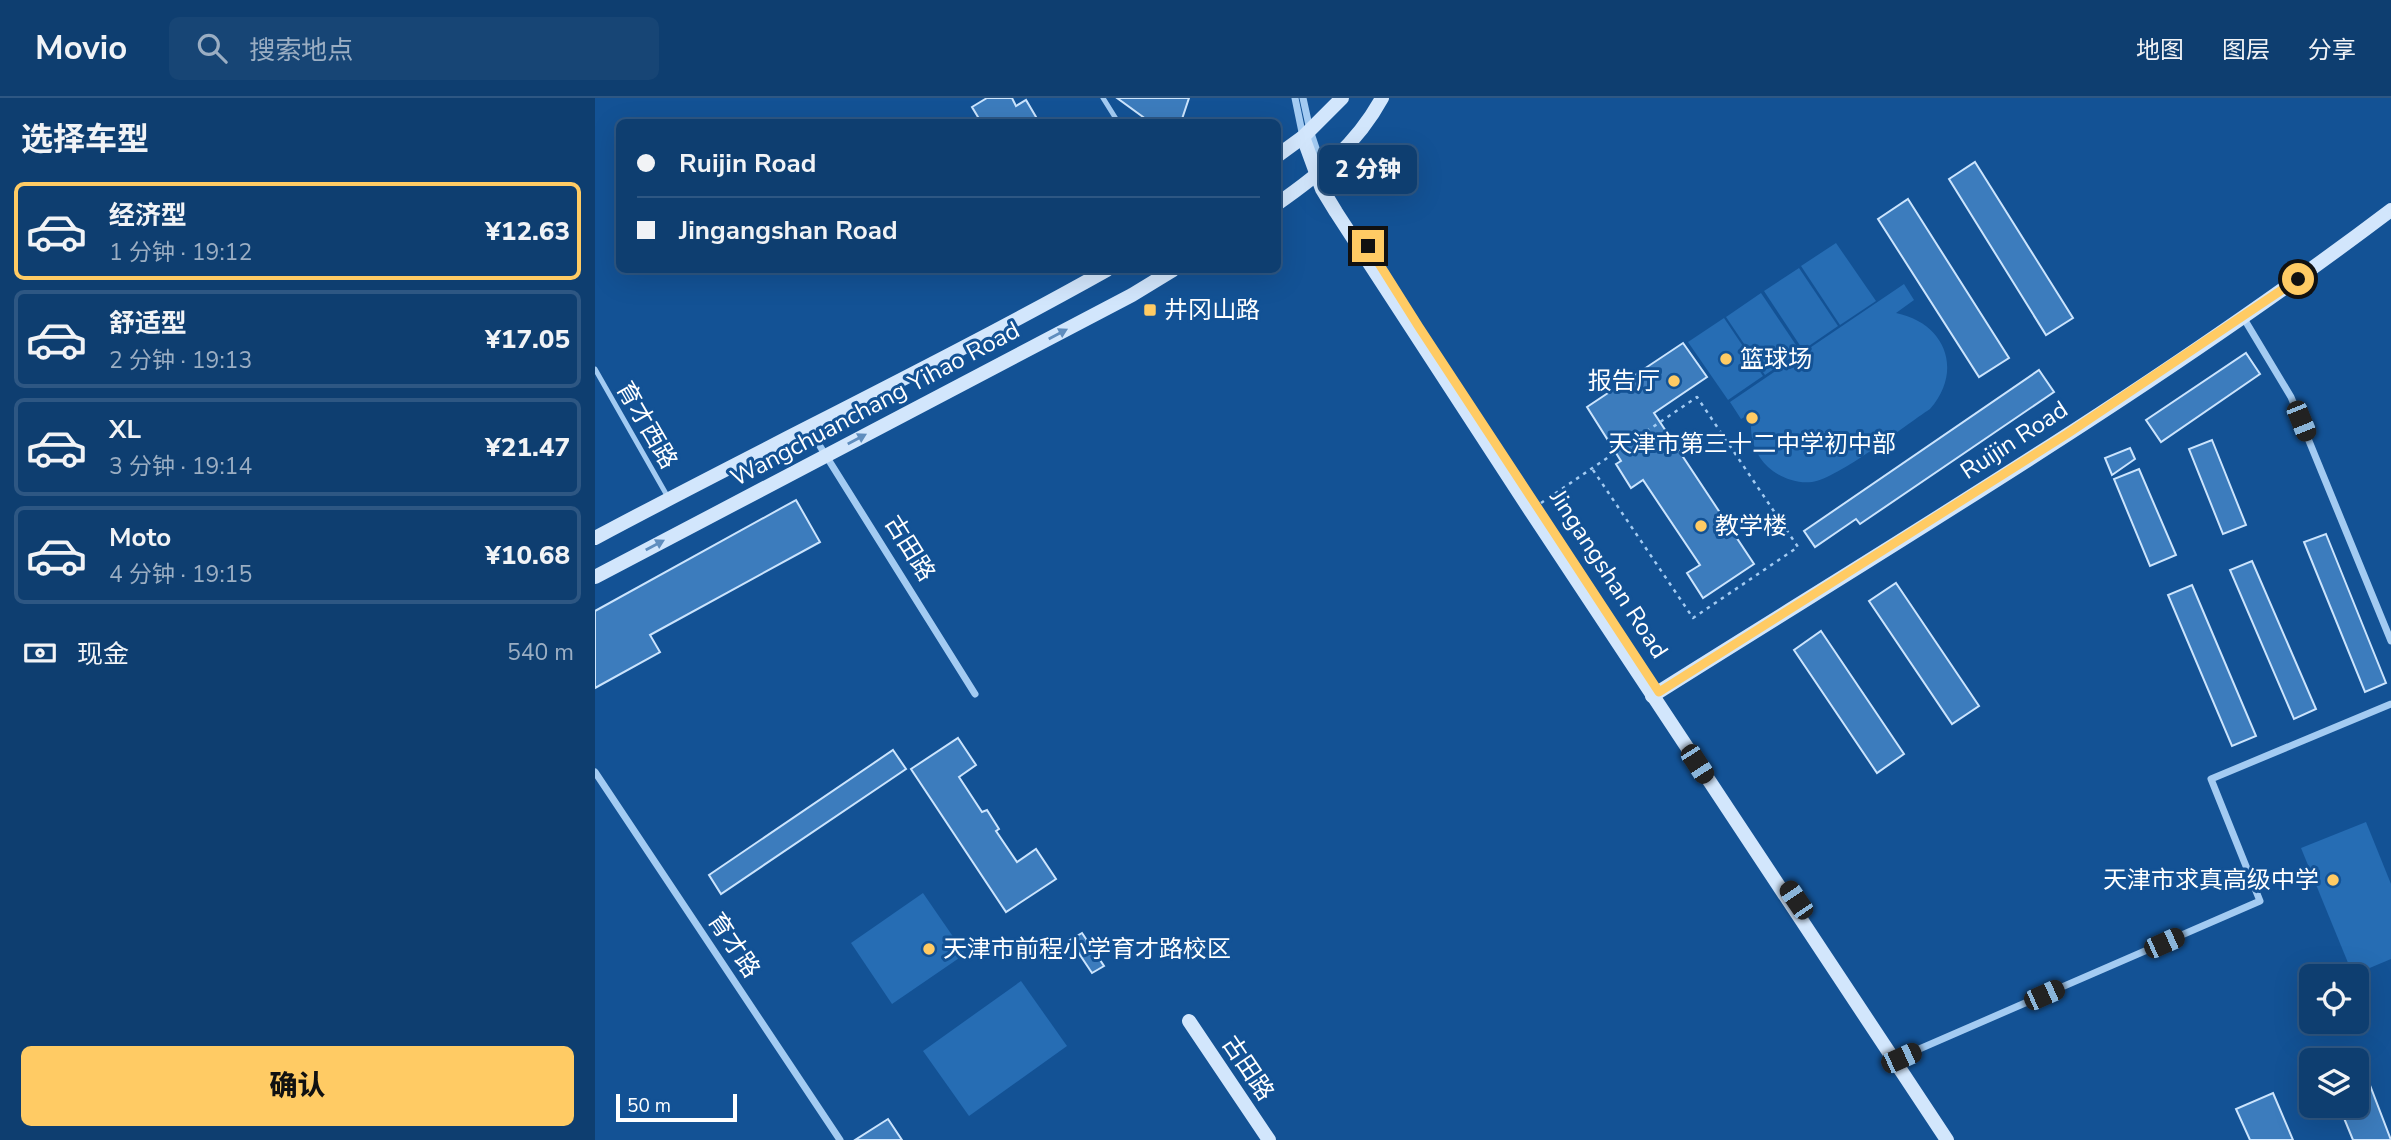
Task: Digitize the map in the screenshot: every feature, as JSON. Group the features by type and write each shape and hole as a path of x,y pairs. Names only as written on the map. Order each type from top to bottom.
{"street":[{"path":"1294,98 1306,134"},
{"path":"1303,98 1306,134"},
{"path":"1281,152 1306,134 1342,98"},
{"path":"1281,201 1320,172 1359,135 1382,98"},
{"name":"Jingangshan Road","path":"1306,134 1336,212 1897,1059 1947,1140"},
{"name":"Jingangshan Road","path":"1320,172 1656,694"},
{"name":"Ruijin Road","path":"1656,694 2067,434 2316,267 2391,210"},
{"name":"Wangchuanchang Yihao Road","path":"595,538 807,426 1035,311 1102,273"},
{"name":"Wangchuanchang Yihao Road","path":"595,577 1132,295 1168,273"},
{"path":"2243,317 2291,397 2391,641"},
{"name":"古田路","path":"807,426 975,694"},
{"path":"1897,1059 2260,901 2211,779 2391,704"},
{"name":"育才路","path":"595,772 840,1140"},
{"name":"古田路","path":"1189,1021 1269,1140"},
{"name":"Jingangshan Road","path":"1897,1059 1955,1140"}],"lane":[{"path":"1103,98 1116,119"},
{"name":"育才西路","path":"595,369 669,499"}],"path":[{"path":"1537,506 1591,467 1697,397 1798,547 1693,618 1591,467"}],"shaded area":[{"name":"篮球场","path":"1836,243 1876,301 1840,325 1801,266"},
{"name":"篮球场","path":"1799,268 1838,326 1803,350 1764,291"},
{"path":"1904,284 1914,300 1896,313 1913,318 1937,337 1947,364 1946,379 1930,409 1854,462 1824,478 1800,482 1772,471 1755,449 1751,428 1752,413 1741,419 1730,402"},
{"name":"篮球场","path":"1761,293 1800,351 1765,375 1726,317"},
{"name":"篮球场","path":"1724,318 1763,376 1728,400 1688,342"},
{"path":"2366,822 2391,884 2391,959 2369,968 2369,964 2348,964 2301,848"},
{"path":"923,893 965,954 892,1004 851,943"},
{"path":"1021,981 1067,1046 969,1116 923,1051"}],"building":[{"path":"987,98 1012,98 1016,106 1026,100 1037,119 979,119 972,107"},
{"path":"1117,98 1189,98 1182,119 1146,119"},
{"path":"1975,162 2073,318 2046,335 1949,179"},
{"path":"1908,199 2009,358 1979,377 1878,219"},
{"path":"1683,343 1707,377 1654,413 1754,564 1703,598 1687,573 1700,565 1643,480 1631,488 1616,464 1621,461 1587,407"},
{"path":"2246,353 2260,374 2161,442 2146,420"},
{"path":"2039,370 2054,392 1860,524 1856,519 1815,547 1804,531"},
{"path":"2212,440 2246,525 2223,534 2189,449"},
{"path":"2130,448 2135,459 2112,475 2105,458"},
{"path":"2139,469 2176,555 2150,566 2114,479"},
{"path":"796,500 820,542 650,635 660,652 595,688 595,611"},
{"path":"2326,534 2386,683 2365,692 2304,542"},
{"path":"2252,561 2316,709 2294,719 2230,570"},
{"path":"1896,583 1979,706 1952,724 1869,601"},
{"path":"2192,585 2256,736 2232,746 2168,595"},
{"path":"1821,631 1904,754 1877,773 1794,650"},
{"path":"958,738 976,765 959,777 982,812 987,810 999,829 996,831 1017,862 1036,849 1056,879 1006,912 911,769"},
{"path":"893,750 906,769 721,894 709,875"},
{"path":"1082,933 1104,966 1092,973 1070,940"},
{"path":"2369,1083 2391,1140 2353,1140 2344,1118 2369,1118"},
{"path":"2273,1093 2293,1140 2250,1140 2236,1109"},
{"path":"888,1119 902,1140 855,1140"}],"place":[{"name":"井冈山路","path":"1150,310"},
{"name":"篮球场","path":"1726,359"},
{"name":"报告厅","path":"1674,381"},
{"name":"天津市第三十二中学初中部","path":"1752,418"},
{"name":"教学楼","path":"1701,526"},
{"name":"天津市求真高级中学","path":"2333,880"},
{"name":"天津市前程小学育才路校区","path":"929,949"}],"route":[{"path":"1368,246 1659,692 2067,434 2298,279"}]}
